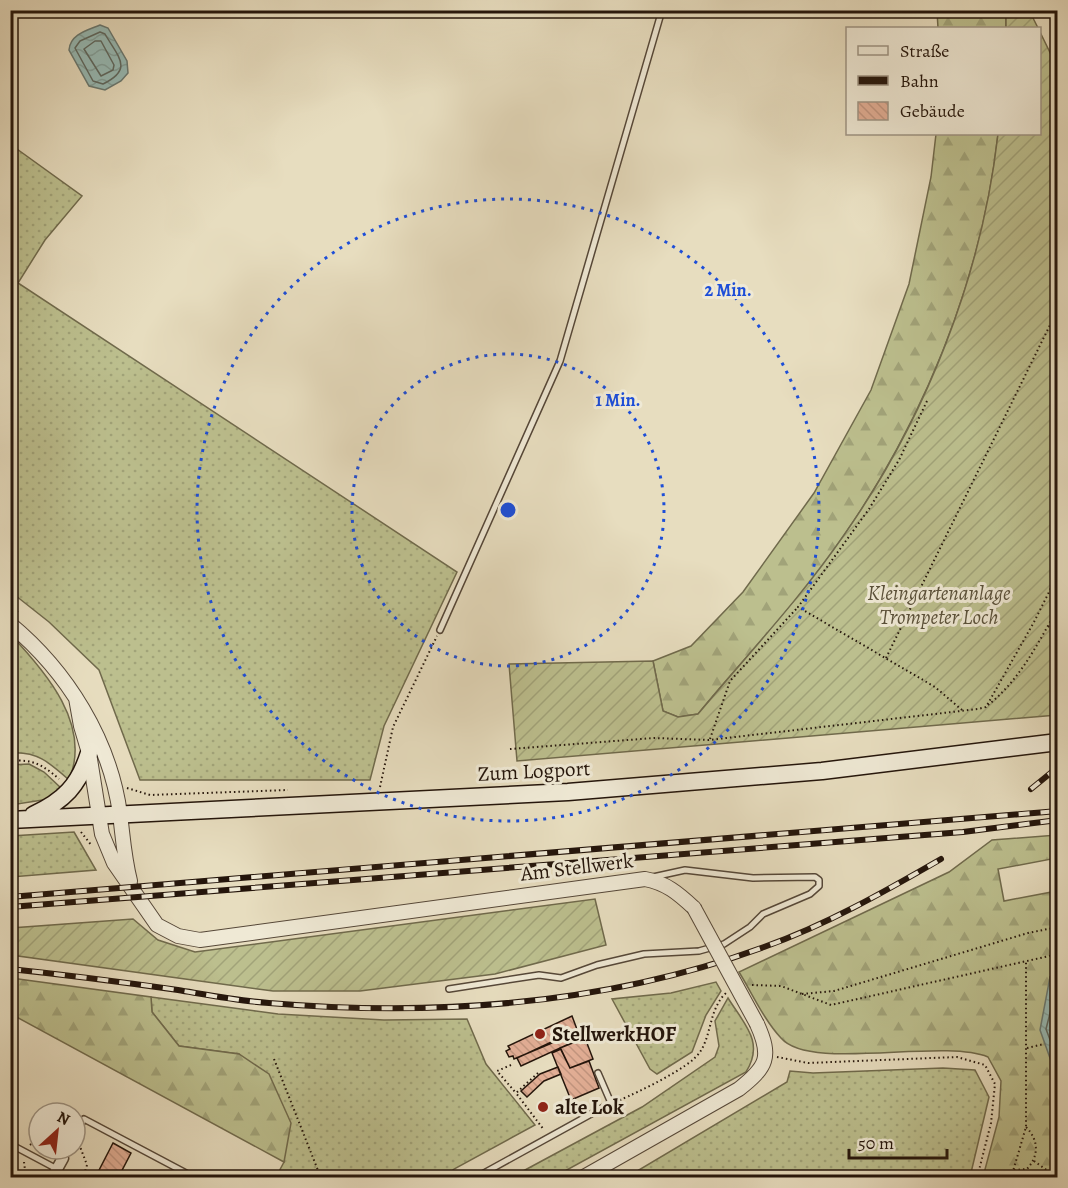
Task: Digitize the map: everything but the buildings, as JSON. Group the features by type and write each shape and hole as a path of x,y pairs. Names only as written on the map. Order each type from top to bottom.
{"main road":[{"name":"Zum Logport","path":"17,819 568,792 822,771 1058,742"},
{"path":"17,819 55,806 71,789 83,771 89,753"}],"street":[{"name":"Am Stellwerk","path":"10,624 33,643 76,698 101,745 120,813 121,840 130,883"},
{"name":"Am Stellwerk","path":"76,698 89,753 106,847 146,911 158,925 178,936 200,940 645,879 660,882 677,892 693,908 757,1024 767,1045 766,1055"},
{"path":"582,1178 739,1089 763,1066 766,1055"}],"lane":[{"path":"440,630 560,361 662,10"},
{"path":"449,989 539,975 561,978 597,965 644,954 707,948 723,944 750,927 763,914 803,898 819,886 819,880 815,877 753,878 685,870 645,879"},
{"path":"475,1178 611,1103 598,1073"},
{"path":"87,1121 186,1173"},
{"path":"10,1144 55,1173"}],"path":[{"path":"886,658 1051,323 1058,321"},
{"path":"710,740 730,681 798,607 869,509 898,460 927,400"},
{"path":"986,706 1034,622 1058,574"},
{"path":"798,607 935,687 963,711"},
{"path":"510,749 654,738 710,740 963,711 986,706 1005,691 1058,608"},
{"path":"1048,626 1058,632"},
{"path":"380,788 393,727 440,630"},
{"path":"10,761 27,759 36,762 71,789"},
{"path":"129,788 150,795 293,790"},
{"path":"799,994 834,991 1028,933 1058,927"},
{"path":"743,988 752,984 782,986 831,1005 1058,954"},
{"path":"1011,1178 1026,1127 1026,960"},
{"path":"611,1103 654,1085 700,1053 711,1017 725,994 734,991"},
{"path":"1027,1047 1044,1044"},
{"path":"766,1055 808,1063 957,1057 985,1065 996,1084 991,1123 977,1178"},
{"path":"274,1059 321,1178"},
{"path":"511,1065 497,1071 539,1122"},
{"path":"516,1093 538,1073"},
{"path":"1014,1170 1026,1169 1034,1161 1036,1150 1034,1134 1026,1127"},
{"path":"83,1178 86,1161"},
{"path":"1034,1161 1048,1171"}],"green space":[{"path":"937,11 1006,11 1006,27 938,27"},
{"path":"1030,12 1038,27 1006,27 1006,15"},
{"name":"Kleingartenanlage Trompeter Loch","path":"1041,34 1058,69 1057,715 517,761 509,664 653,661 663,711 678,717 698,714 791,604 827,559 874,490 925,394 964,292 979,240 998,135 1041,135"},
{"path":"936,135 998,135 988,198 973,262 953,324 929,385 900,444 867,501 830,555 790,607 698,714 678,717 663,711 653,661 691,646 743,592 814,493 871,390 909,284 931,177"},
{"path":"10,144 82,196 45,240 18,283 457,572 384,726 370,780 140,780 99,670 49,622 11,592"},
{"path":"10,634 51,682 70,720 75,739 75,759 69,780 43,759 28,754 11,753"},
{"path":"29,764 44,772 62,789 49,799 11,805 10,765"},
{"path":"74,832 96,870 11,877 11,836"},
{"path":"1057,835 1057,858 998,869 1004,901 1057,891 1057,975 1050,977 1057,1088 1058,1175 983,1177 999,1117 1001,1081 988,1057 967,1052 847,1054 819,1053 796,1048 775,1031 739,972 949,872 992,840"},
{"path":"595,899 606,945 495,974 360,991 273,991 11,955 11,928 133,919 158,940 195,952"},
{"path":"11,978 151,997 152,1012 179,1046 239,1054 269,1074 291,1123 284,1162 11,1014"},
{"path":"716,982 721,991 706,1015 692,1052 657,1074 650,1069 612,999 671,993"},
{"path":"151,997 278,1014 384,1020 467,1019 486,1064 535,1125 454,1169 445,1177 276,1177 284,1162 239,1054 179,1046 152,1012"},
{"path":"728,998 746,1025 753,1042 751,1061 746,1072 554,1177 512,1177 642,1107 715,1057 719,1046 715,1021"},
{"path":"943,1068 975,1070 989,1097 970,1177 627,1177 787,1082 790,1071 813,1073"}],"water":[{"path":"100,25 108,28 127,61 128,73 121,81 105,90 89,86 69,50 76,36"},
{"path":"1058,975 1057,1088 1056,1075 1040,1030 1050,977"}],"railway":[{"path":"1052,10 1058,18"},
{"path":"1031,789 1058,767"},
{"path":"10,897 1058,811"},
{"path":"10,907 963,832 1058,820"},
{"path":"10,969 269,1003 394,1008 457,1007 520,1002 582,994 643,982 704,967 764,947 832,918 941,859"}],"place":[{"name":"StellwerkHOF","path":"540,1034"},
{"name":"alte Lok","path":"543,1107"}]}
